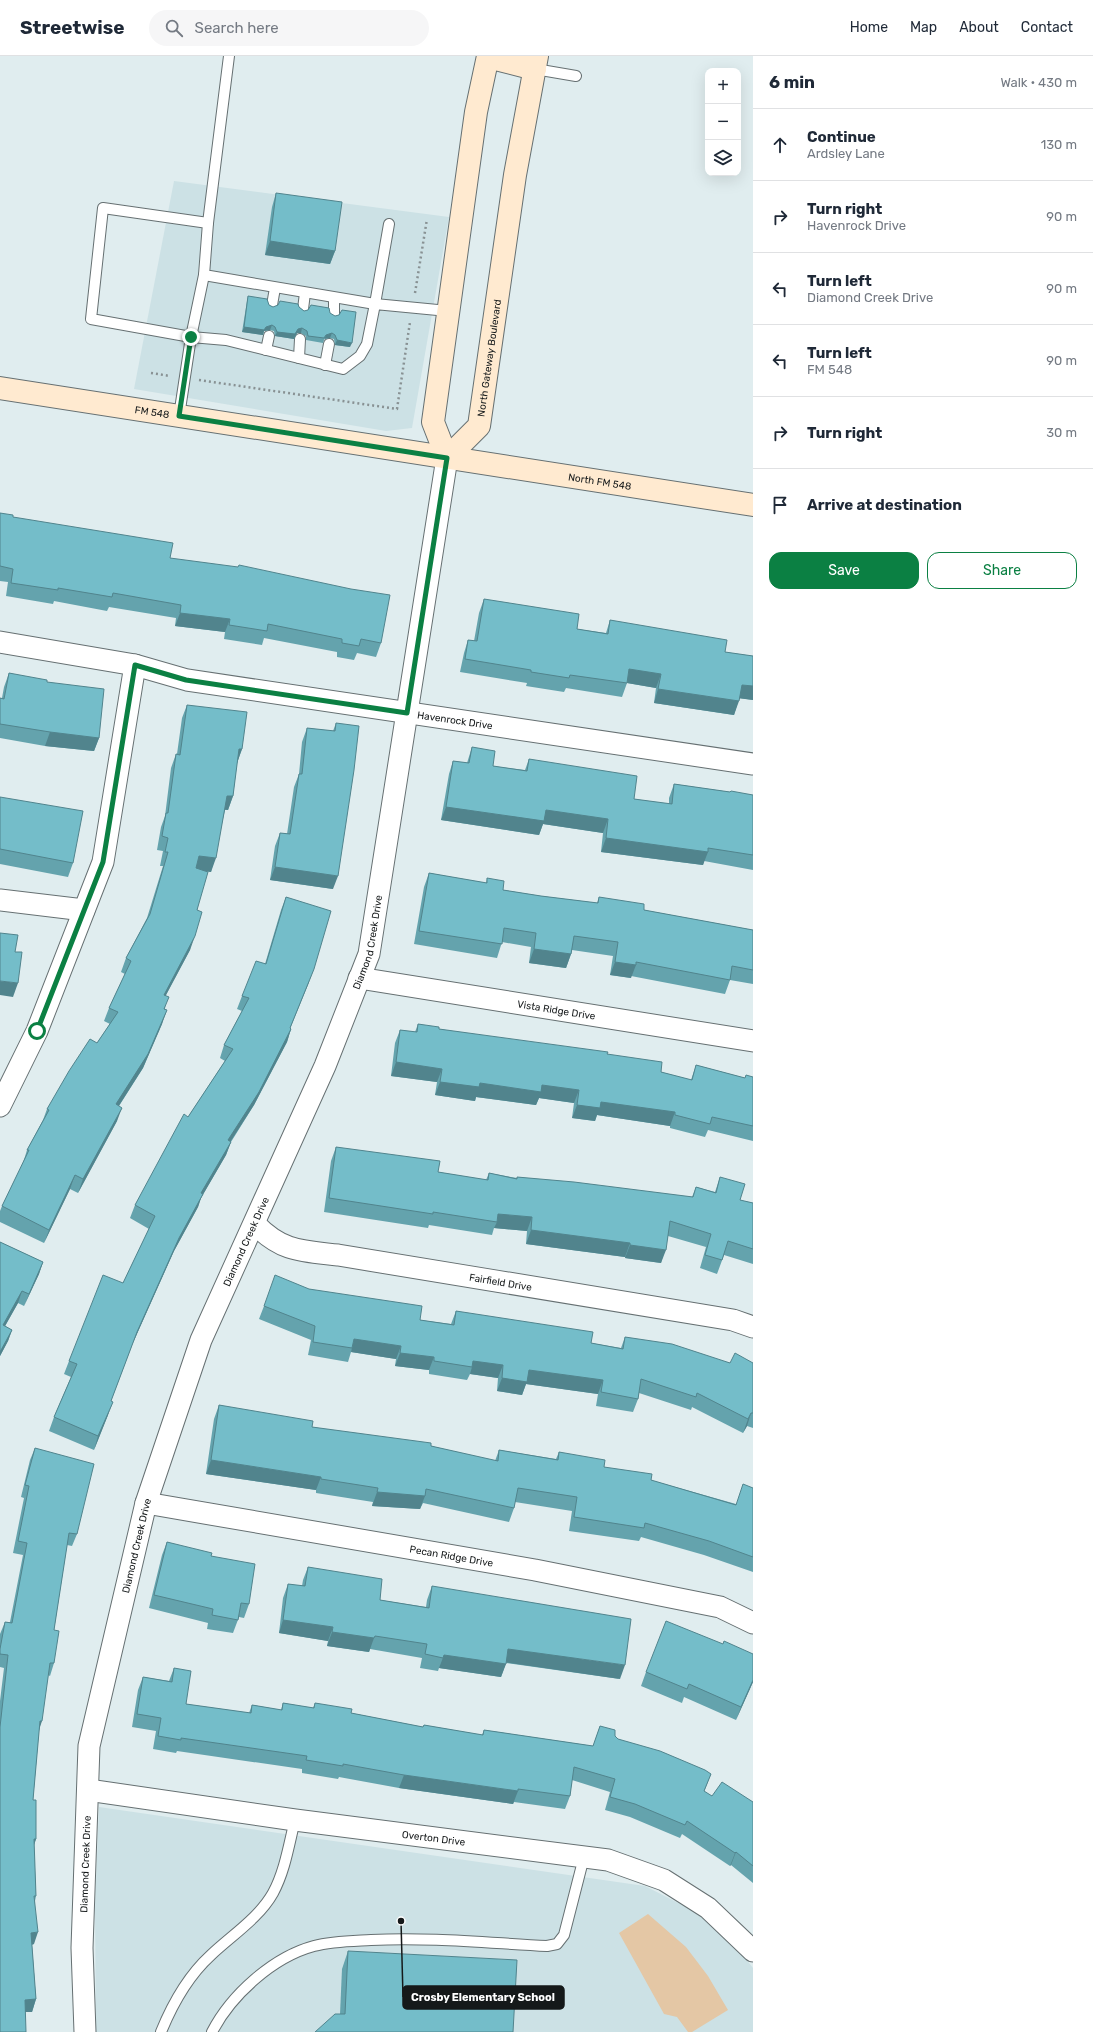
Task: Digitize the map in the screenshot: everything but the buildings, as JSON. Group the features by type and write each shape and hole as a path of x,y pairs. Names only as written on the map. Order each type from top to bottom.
{"main road":[{"path":"447,458 433,422 476,112 487,56 536,62"},
{"name":"North Gateway Boulevard","path":"447,458 479,426 515,176 536,62"},
{"name":"FM 548","path":"0,388 447,458"},
{"name":"North FM 548","path":"447,458 753,505"}],"street":[{"name":"Diamond Creek Drive","path":"85,2032 82,1948 89,1746 146,1503 201,1340 255,1224 325,1066 369,954 447,458"},
{"name":"Havenrock Drive","path":"0,642 135,665 186,680 753,764"},
{"path":"0,1106 37,1031 103,862 135,665"},
{"path":"0,900 84,910"},
{"name":"Vista Ridge Drive","path":"359,978 753,1041"},
{"name":"Fairfield Drive","path":"255,1224 267,1237 291,1250 338,1255 733,1320 753,1327"},
{"name":"Pecan Ridge Drive","path":"146,1503 543,1571 720,1607 753,1623"},
{"name":"Overton Drive","path":"88,1790 295,1820 608,1860 664,1880 708,1908 753,1951"}],"lane":[{"path":"179,416 191,337 204,275 208,223 229,56"},
{"path":"536,62 576,76"},
{"path":"208,223 103,208 91,319 191,337 226,340 343,369 360,356 367,344 389,224"},
{"path":"204,275 334,298 375,304 448,311"},
{"path":"272,305 275,288"},
{"path":"304,309 305,293"},
{"path":"334,298 334,314"},
{"path":"266,350 269,336"},
{"path":"299,358 300,339"},
{"path":"325,365 329,344"},
{"path":"161,2032 184,1987 209,1957 264,1906 273,1893 284,1865 295,1820"},
{"path":"212,2032 220,2017 256,1978 282,1960 313,1946 344,1941 393,1939 546,1946 557,1944 564,1935 584,1857"}],"shaded area":[{"path":"174,181 449,217 412,428 386,431 134,389"},
{"path":"99,1807 645,1886 696,1912 718,1930 753,1968 753,2032 96,2032 95,1908"},
{"path":"648,1914 686,1947 708,1976 728,2010 692,2032 688,2032 677,2017 664,2014 619,1933"}],"place":[{"name":"Crosby Elementary School","path":"401,1921"}],"route":[{"path":"37,1031 103,862 135,665 186,680 407,713 447,458 179,416 191,337"}]}
